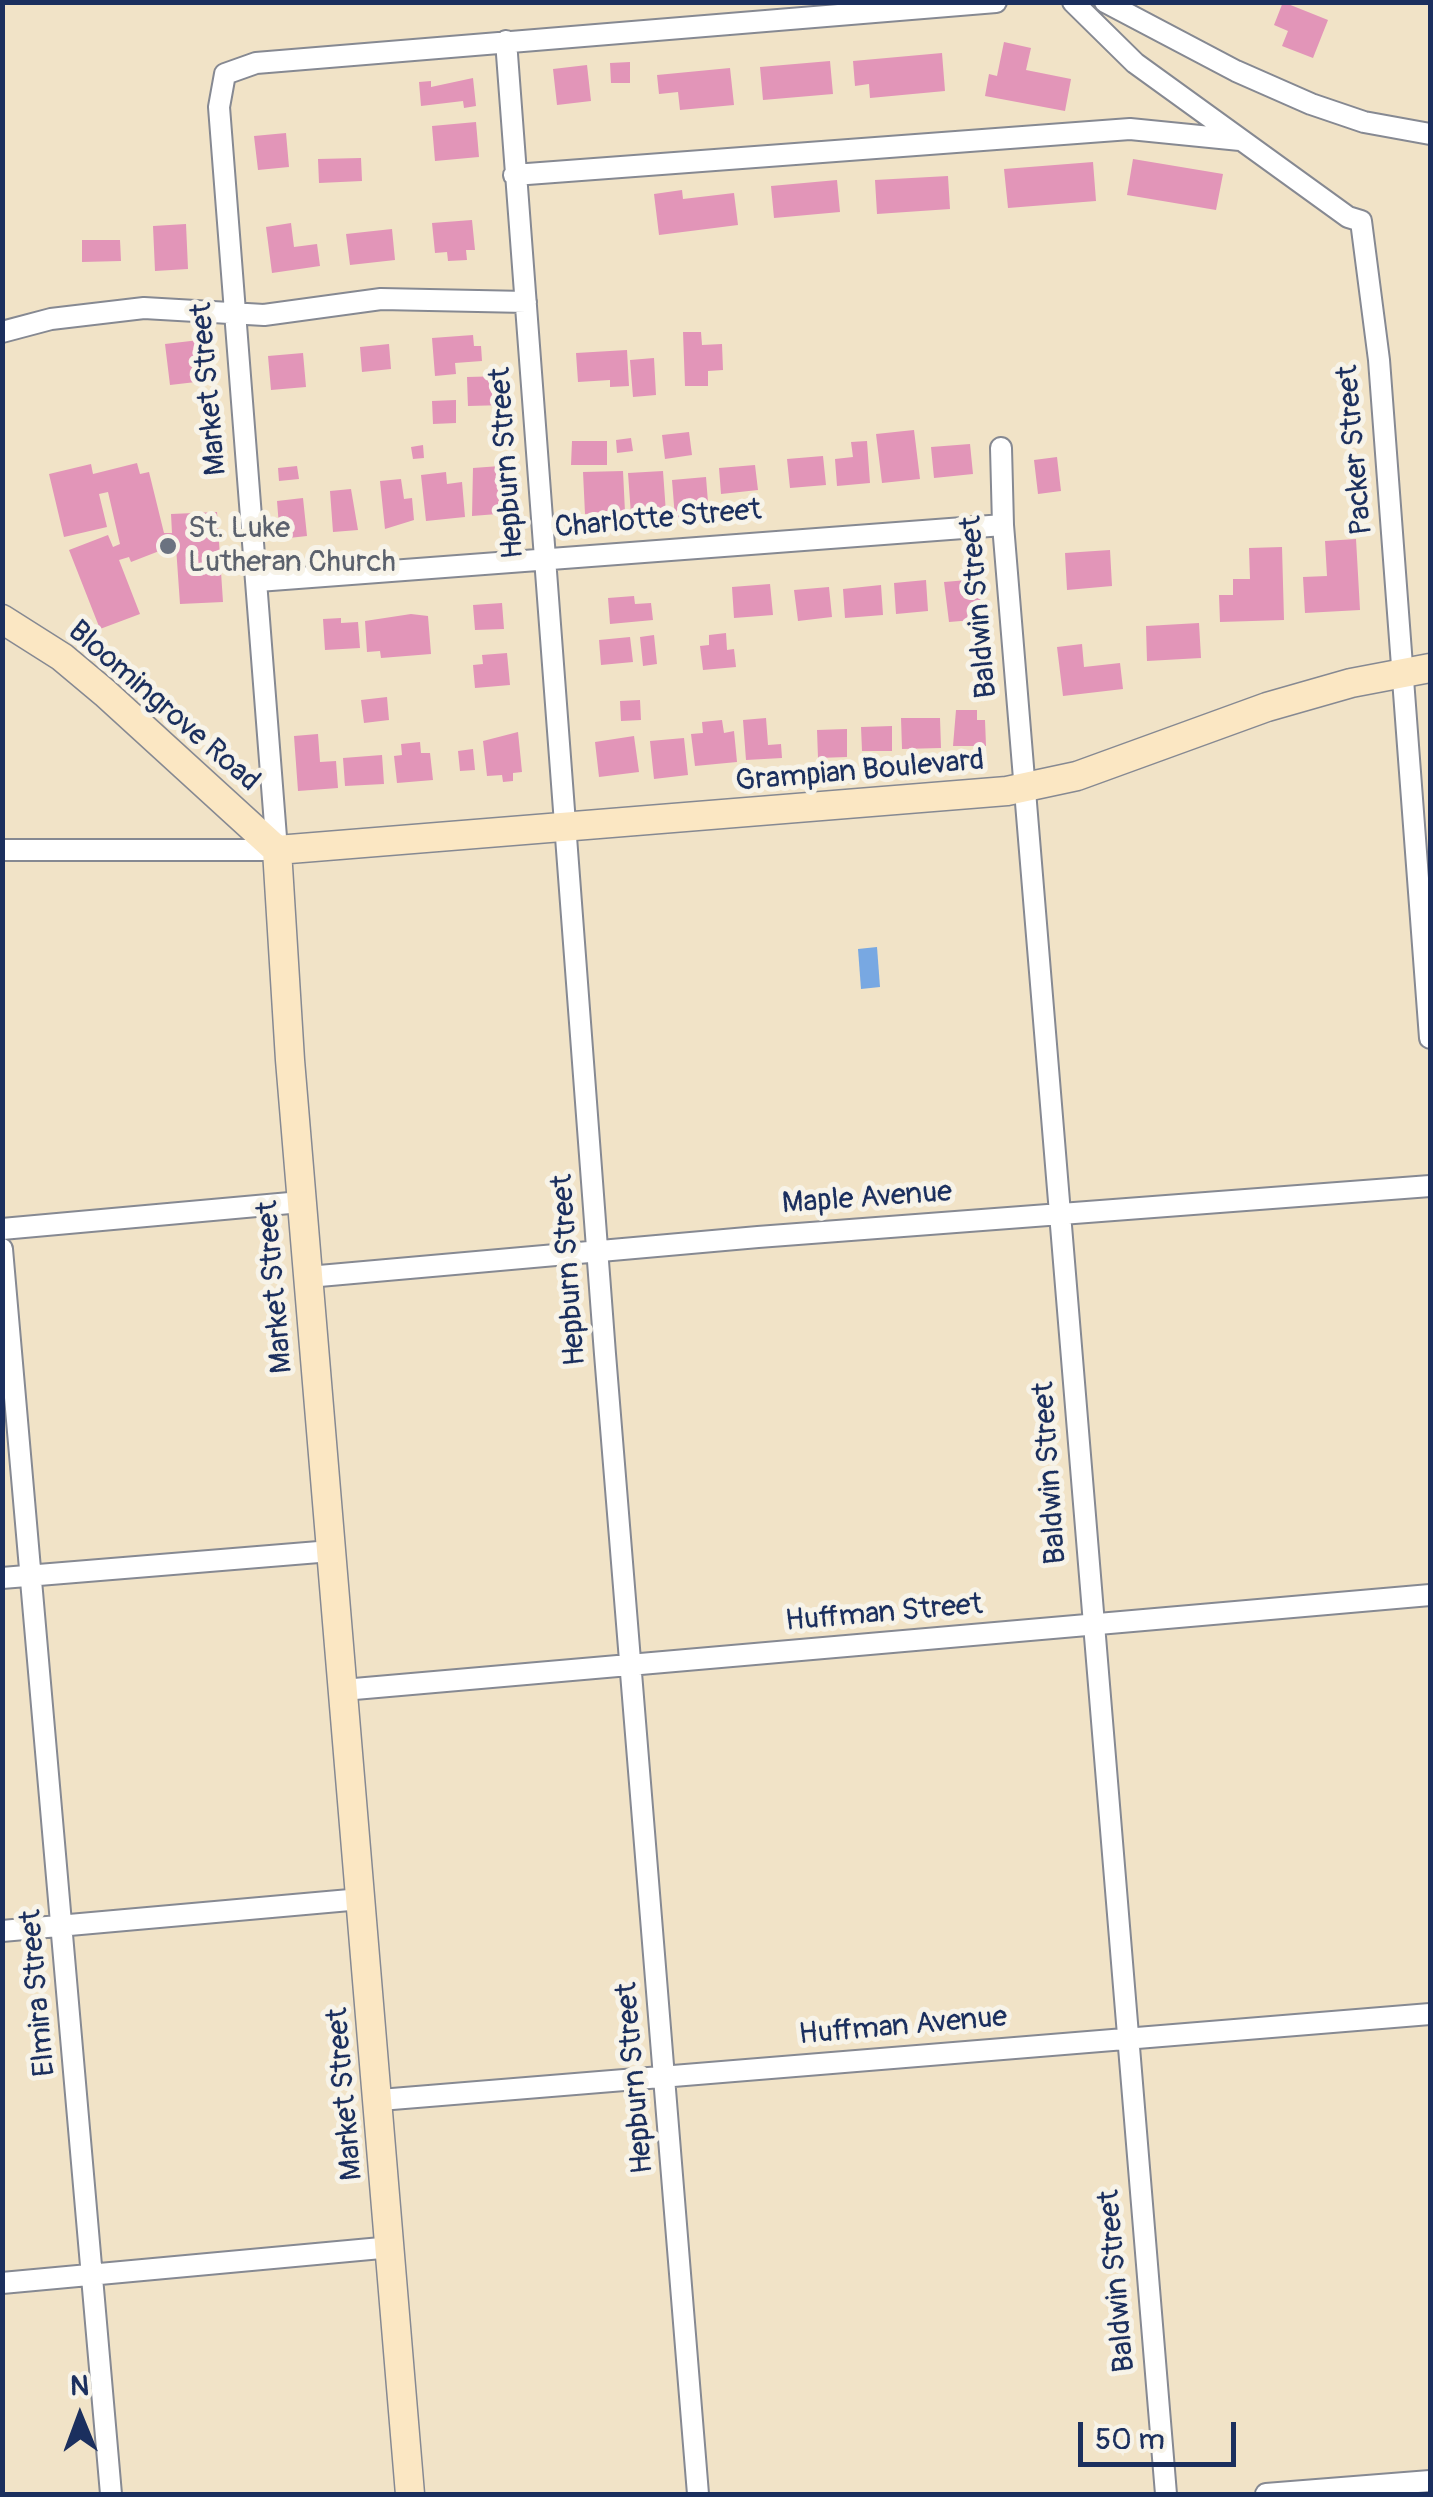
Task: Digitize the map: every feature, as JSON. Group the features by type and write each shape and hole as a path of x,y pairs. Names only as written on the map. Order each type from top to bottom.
{"main road":[{"name":"Bloomingrove Road","path":"2,618 62,657 105,693 277,850"},
{"name":"Grampian Boulevard","path":"277,850 1025,788 1142,755 1266,707 1400,672 1430,668"},
{"name":"Market Street","path":"277,850 301,1202 380,2100 410,2494"}],"street":[{"path":"506,41 996,2"},
{"name":"Packer Street","path":"1072,2 1135,64 1348,217 1361,222 1379,360 1430,1038"},
{"path":"1105,2 1236,71 1311,104 1364,122 1430,134"},
{"name":"Market Street","path":"277,850 219,106 225,74 256,63 506,41"},
{"name":"Hepburn Street","path":"506,41 698,2494"},
{"path":"514,175 1130,129 1248,142"},
{"path":"2,332 51,319 144,308 264,314 381,299 526,302"},
{"name":"Baldwin Street","path":"1001,448 1003,524 1166,2494"},
{"name":"Charlotte Street","path":"258,580 1003,524"},
{"path":"2,850 277,850"},
{"name":"Maple Avenue","path":"308,1277 758,1236 1430,1186"},
{"path":"2,1229 301,1202"},
{"name":"Elmira Street","path":"2,1249 34,1576 111,2494"},
{"path":"2,1578 331,1551"},
{"name":"Huffman Street","path":"343,1690 1430,1595"},
{"path":"2,1931 361,1899"},
{"name":"Huffman Avenue","path":"380,2100 1430,2014"},
{"path":"2,2283 392,2246"},
{"path":"1266,2494 1430,2481"}],"water":[{"path":"877,947 880,987 861,989 858,949"}],"building":[{"path":"1283,2 1328,20 1313,58 1282,46 1288,31 1274,25"},
{"path":"1004,42 1031,48 1026,70 1071,79 1065,111 985,96 989,74 997,76"},
{"path":"942,53 945,91 870,98 869,84 855,86 853,61"},
{"path":"830,61 833,94 763,100 760,67"},
{"path":"630,62 630,83 611,83 610,63"},
{"path":"587,65 591,101 557,105 553,69"},
{"path":"730,68 734,105 680,110 678,92 659,94 657,75"},
{"path":"473,78 476,106 464,108 463,101 421,106 419,82 431,81 431,87"},
{"path":"476,122 479,157 435,161 432,126"},
{"path":"286,133 289,167 258,170 254,136"},
{"path":"361,158 362,181 319,183 318,159"},
{"path":"1133,159 1223,174 1216,210 1127,195"},
{"path":"1093,162 1096,201 1008,208 1004,169"},
{"path":"948,176 950,209 877,214 875,180"},
{"path":"837,180 840,212 774,218 771,186"},
{"path":"682,190 683,199 734,193 738,225 659,235 654,194"},
{"path":"472,220 475,250 466,250 467,260 448,261 447,252 435,253 432,223"},
{"path":"291,223 294,247 317,244 320,266 272,273 266,227"},
{"path":"186,224 188,269 155,271 153,226"},
{"path":"392,229 395,260 350,265 346,234"},
{"path":"82,240 120,240 121,261 82,262"},
{"path":"683,332 701,332 702,345 722,344 723,370 708,371 708,386 685,386"},
{"path":"473,335 474,346 481,346 482,361 455,363 456,374 435,376 432,338"},
{"path":"208,339 213,380 170,385 165,344"},
{"path":"389,344 391,369 362,372 360,347"},
{"path":"627,350 629,386 610,387 610,380 578,382 576,353"},
{"path":"303,353 306,387 271,390 268,356"},
{"path":"654,358 656,395 633,397 630,360"},
{"path":"505,376 506,405 468,406 467,377"},
{"path":"456,400 456,423 433,424 432,401"},
{"path":"914,430 920,479 882,483 876,434"},
{"path":"689,432 692,455 665,459 662,435"},
{"path":"631,438 633,451 617,453 616,440"},
{"path":"572,441 607,441 607,465 571,465"},
{"path":"867,441 870,483 837,486 835,459 853,457 851,442"},
{"path":"970,444 973,474 934,478 931,447"},
{"path":"423,445 424,458 413,459 411,447"},
{"path":"823,456 826,485 790,488 787,459"},
{"path":"1057,457 1061,491 1038,494 1034,460"},
{"name":"St. Luke Lutheran Church","path":"137,463 140,474 149,472 164,533 172,533 171,514 217,512 223,602 180,604 176,547 167,548 131,562 129,557 119,560 140,614 100,629 69,550 108,535 113,547 120,544 108,492 99,494 107,527 64,537 49,474 91,464 93,474"},
{"path":"755,465 758,490 721,494 719,468"},
{"path":"297,466 299,479 279,481 278,468"},
{"path":"500,466 501,481 507,480 510,513 472,516 473,468"},
{"path":"623,471 625,512 585,514 583,472"},
{"path":"663,471 666,513 631,515 628,473"},
{"path":"446,472 447,484 462,482 465,517 426,521 421,475"},
{"path":"706,477 709,515 675,518 672,480"},
{"path":"401,479 404,499 412,498 414,520 385,529 380,481"},
{"path":"351,489 358,530 333,532 330,491"},
{"path":"303,498 307,536 280,539 277,501"},
{"path":"1356,539 1360,610 1305,613 1303,577 1327,576 1325,541"},
{"path":"1282,547 1284,620 1220,622 1219,595 1233,595 1233,579 1250,579 1249,548"},
{"path":"1110,550 1112,586 1067,590 1065,553"},
{"path":"979,579 981,605 971,606 973,620 949,622 944,582"},
{"path":"926,580 928,611 896,614 894,583"},
{"path":"770,584 773,615 734,618 732,587"},
{"path":"881,585 883,615 845,618 843,589"},
{"path":"829,587 832,617 798,621 794,590"},
{"path":"634,596 635,604 651,603 653,620 610,624 608,598"},
{"path":"502,603 504,629 475,630 473,605"},
{"path":"411,614 428,616 431,654 381,658 380,651 367,652 365,621"},
{"path":"341,618 341,623 358,622 360,648 325,650 323,619"},
{"path":"1199,623 1201,658 1147,661 1146,626"},
{"path":"726,633 727,650 734,649 736,667 703,670 700,646 709,645 709,635"},
{"path":"654,635 657,664 643,666 640,637"},
{"path":"630,637 633,662 601,665 599,640"},
{"path":"1082,644 1084,667 1120,663 1123,689 1063,696 1057,647"},
{"path":"507,653 510,685 475,688 473,665 483,664 482,655"},
{"path":"387,697 389,720 364,723 361,700"},
{"path":"640,700 641,720 621,721 620,701"},
{"path":"956,710 977,710 977,720 985,720 986,746 953,746"},
{"path":"766,718 768,745 781,744 782,758 746,760 743,720"},
{"path":"901,718 940,718 941,748 902,749"},
{"path":"722,720 724,733 734,731 737,762 695,766 691,734 703,733 702,722"},
{"path":"892,726 892,751 862,751 861,727"},
{"path":"847,729 847,757 818,758 817,730"},
{"path":"518,732 522,772 513,773 513,781 503,782 502,775 487,776 483,741"},
{"path":"318,734 320,762 336,761 338,788 298,791 294,736"},
{"path":"634,736 639,772 599,777 595,742"},
{"path":"684,738 688,775 654,779 650,741"},
{"path":"420,742 421,753 430,753 433,780 397,783 394,756 402,755 401,744"},
{"path":"473,749 475,770 460,771 458,751"},
{"path":"382,755 384,784 345,786 343,758"}],"place":[{"name":"St. Luke Lutheran Church","path":"168,546"}]}
